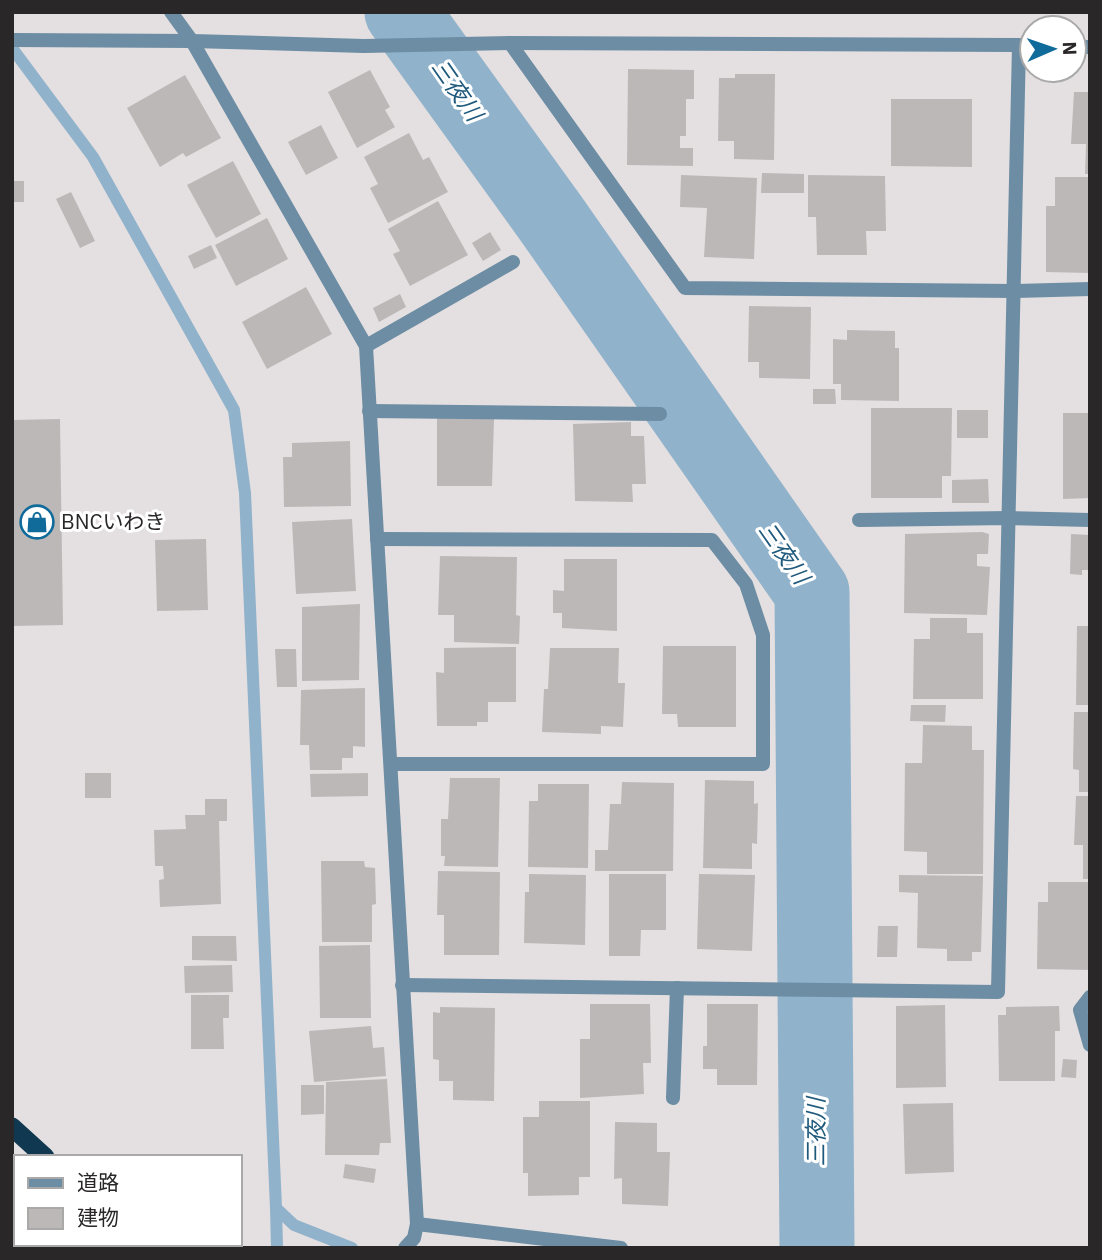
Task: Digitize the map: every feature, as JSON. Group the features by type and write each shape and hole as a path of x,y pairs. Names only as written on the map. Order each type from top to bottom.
{"highway":[{"path":"12,1127 43,1155"}],"street":[{"path":"171,12 192,41 366,346 391,764 412,1236 621,1248"},
{"path":"12,40 364,46 510,43 1018,45"},
{"path":"510,43 685,288 1014,291 1090,289"},
{"path":"402,985 998,992 1014,291 1024,84"},
{"path":"366,346 513,262"},
{"path":"369,411 660,415"},
{"path":"859,520 1090,520"},
{"path":"377,539 712,540 746,584 763,635 763,764 391,764"},
{"path":"673,1098 677,988"},
{"path":"1090,997 1080,1010 1090,1045"}],"building":[{"path":"628,69 694,70 694,99 686,99 686,136 680,136 680,148 693,148 693,166 627,165"},
{"path":"370,70 390,107 385,110 395,127 357,148 328,92"},
{"path":"735,74 775,74 774,160 734,159 734,141 718,141 719,78 735,78"},
{"path":"185,75 221,138 186,157 183,153 160,167 127,108"},
{"path":"1074,92 1090,92 1090,174 1085,174 1086,144 1071,144"},
{"path":"891,99 972,99 972,167 891,166"},
{"path":"321,125 338,158 306,175 288,142"},
{"path":"409,133 423,160 429,157 448,192 388,223 370,188 378,184 364,157"},
{"path":"233,161 261,214 216,238 187,185"},
{"path":"762,173 804,174 804,193 761,193"},
{"path":"681,175 757,178 754,259 704,257 707,208 680,207"},
{"path":"808,175 885,176 886,231 866,231 867,255 817,255 816,217 808,217"},
{"path":"1055,177 1090,177 1090,273 1046,272 1046,206 1055,206"},
{"path":"12,181 24,181 24,202 12,202"},
{"path":"71,192 95,241 80,248 56,199"},
{"path":"438,201 468,255 410,286 393,254 400,251 388,229"},
{"path":"267,218 288,259 236,286 215,245"},
{"path":"490,232 501,250 483,261 472,243"},
{"path":"211,245 217,258 194,269 188,256"},
{"path":"306,287 332,334 267,369 242,322"},
{"path":"400,294 406,307 379,322 373,308"},
{"path":"749,306 811,307 810,379 759,378 759,362 748,362"},
{"path":"847,330 895,331 895,348 899,348 899,401 841,400 841,384 833,384 833,339 847,340"},
{"path":"813,389 835,389 836,404 813,404"},
{"path":"871,408 952,408 951,476 942,476 942,498 871,498"},
{"path":"957,410 988,410 988,438 957,438"},
{"path":"1063,413 1090,413 1090,498 1063,499"},
{"path":"437,418 494,419 492,486 437,486"},
{"name":"BNCいわき","path":"60,419 63,625 12,626 12,420"},
{"path":"631,422 631,436 644,436 646,484 632,484 633,502 575,501 573,424"},
{"path":"350,441 351,506 284,507 283,457 292,457 292,443"},
{"path":"988,479 989,503 952,503 952,480"},
{"path":"352,519 356,591 296,594 292,522"},
{"path":"905,534 989,534 988,554 977,554 977,566 990,567 987,615 904,613"},
{"path":"1071,534 1090,535 1090,570 1082,570 1082,575 1070,574"},
{"path":"206,539 208,610 157,611 155,540"},
{"path":"440,556 517,557 516,615 520,616 519,644 454,642 454,615 438,615"},
{"path":"564,559 617,559 617,631 562,628 562,613 553,613 553,590 564,591"},
{"path":"360,604 359,680 302,681 302,607"},
{"path":"930,618 967,618 967,633 983,633 983,699 913,699 914,639 930,639"},
{"path":"1077,626 1090,626 1090,705 1076,705"},
{"path":"663,646 736,646 736,727 678,727 677,714 662,714"},
{"path":"516,647 516,702 488,702 488,722 477,722 477,726 437,726 436,672 444,673 444,648"},
{"path":"550,648 619,648 618,683 625,683 623,727 601,726 601,734 542,732"},
{"path":"275,649 296,649 297,687 277,687"},
{"path":"365,688 365,747 353,746 353,758 342,758 342,770 310,770 309,745 300,745 301,690"},
{"path":"911,705 946,705 945,722 910,721"},
{"path":"1074,712 1090,712 1090,792 1079,792 1079,770 1073,769"},
{"path":"923,725 972,726 972,750 984,750 983,874 927,874 927,852 904,851 905,763 922,763"},
{"path":"85,773 111,773 111,798 85,798"},
{"path":"368,773 368,796 311,797 310,774"},
{"path":"450,778 500,778 498,867 444,866 445,856 441,856 441,819 448,819"},
{"path":"705,780 754,781 754,804 758,803 757,844 752,843 752,869 703,868"},
{"path":"622,782 674,783 673,871 595,871 595,850 608,850 610,804 621,804"},
{"path":"538,784 589,784 588,868 528,867 529,801 538,801"},
{"path":"1076,796 1090,796 1090,879 1083,879 1083,845 1074,845"},
{"path":"205,799 227,799 227,821 219,821 221,904 160,907 159,880 164,879 163,866 155,866 154,830 186,829 185,815 205,815"},
{"path":"321,861 364,861 365,867 375,868 376,904 372,905 372,942 322,942"},
{"path":"438,871 500,872 499,955 444,955 444,915 437,915"},
{"path":"529,874 586,875 585,945 524,943 525,892 529,892"},
{"path":"609,874 666,874 666,930 641,930 640,956 609,956"},
{"path":"699,874 755,875 752,951 697,949"},
{"path":"899,875 983,876 981,952 972,952 972,961 947,961 947,949 917,948 918,893 899,892"},
{"path":"1048,882 1090,882 1090,970 1037,969 1038,902 1048,902"},
{"path":"878,926 898,926 897,957 877,957"},
{"path":"192,936 236,936 237,961 192,960"},
{"path":"370,945 371,1018 320,1018 319,946"},
{"path":"232,965 233,992 185,993 184,966"},
{"path":"191,995 229,995 229,1018 223,1018 224,1049 191,1049"},
{"path":"590,1004 650,1004 651,1063 643,1063 644,1094 580,1098 580,1039 590,1039"},
{"path":"707,1004 758,1004 757,1085 717,1085 717,1069 703,1069 703,1046 707,1046"},
{"path":"945,1005 946,1087 896,1088 896,1006"},
{"path":"1059,1006 1060,1031 1055,1031 1055,1081 999,1081 998,1015 1006,1015 1006,1007"},
{"path":"440,1007 495,1008 494,1101 453,1100 453,1081 439,1081 439,1060 433,1059 433,1012 440,1013"},
{"path":"371,1026 373,1048 384,1047 386,1076 314,1082 309,1031"},
{"path":"1063,1059 1077,1060 1076,1078 1061,1077"},
{"path":"387,1079 391,1143 380,1143 379,1155 325,1155 326,1082"},
{"path":"301,1085 324,1085 324,1114 301,1115"},
{"path":"539,1101 590,1101 590,1177 579,1177 579,1195 528,1196 528,1173 523,1173 523,1117 539,1117"},
{"path":"953,1103 954,1172 905,1174 903,1104"},
{"path":"615,1122 657,1123 657,1152 670,1152 668,1206 622,1204 622,1178 614,1179"},
{"path":"345,1164 376,1169 374,1183 343,1178"},
{"path":"12,1203 14,1246 59,1248 12,1248"}],"waterway":[{"name":"三夜川","path":"402,12 552,220 812,592 817,1248"},
{"path":"12,48 93,157 234,410 245,493 276,1208 294,1225 352,1248"},
{"path":"276,1208 277,1248"}],"place":[{"name":"BNCいわき","path":"37,522"}]}
